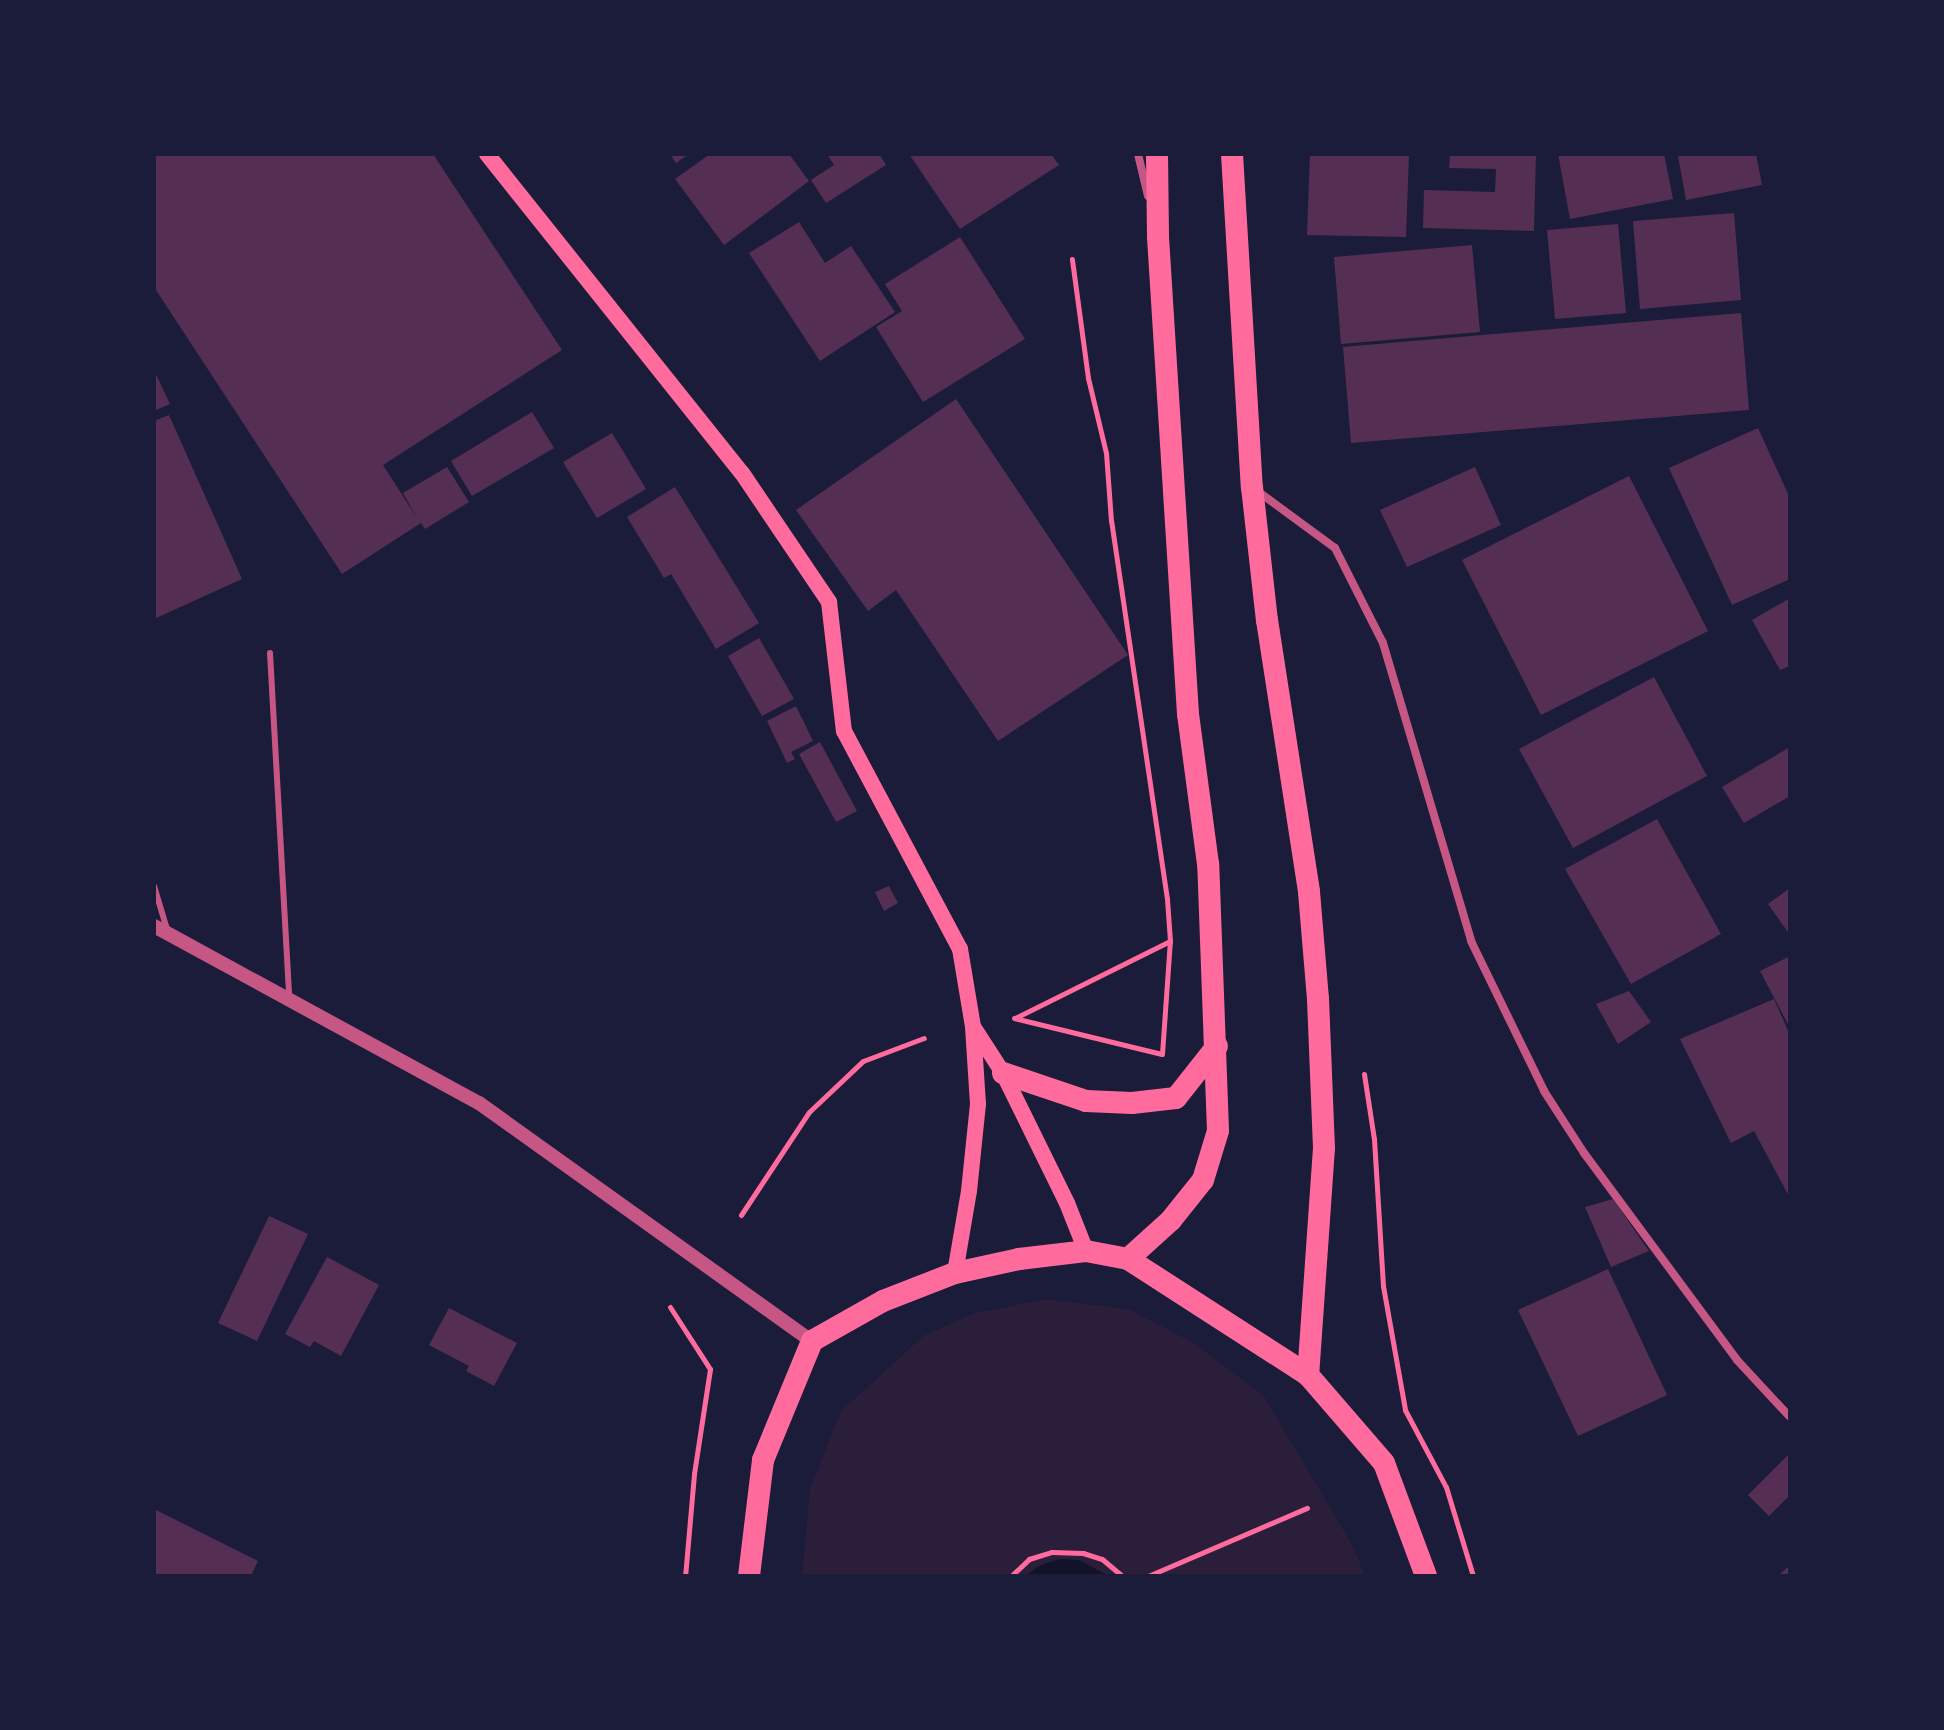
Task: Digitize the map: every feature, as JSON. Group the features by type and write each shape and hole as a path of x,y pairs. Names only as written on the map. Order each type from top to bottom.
{"highway":[{"path":"1128,1259 1171,1220 1203,1180 1218,1131 1208,864 1188,714 1158,236 1157,154"},
{"path":"1232,154 1252,487 1267,620 1309,892 1318,999 1324,1148 1308,1375"},
{"path":"1003,1073 1086,1101 1132,1103 1176,1098 1217,1046"},
{"path":"749,1576 763,1460 812,1341 883,1301 955,1273 1019,1259 1086,1251 1128,1259 1308,1375 1384,1463 1426,1576"}],"main road":[{"path":"487,154 742,473 829,602 844,731 960,949 973,1027 978,1104 955,1273"},
{"path":"973,1027 1003,1073 1067,1203 1086,1251"}],"street":[{"path":"1138,154 1158,236"},
{"path":"1252,487 1335,548 1383,643 1471,941 1544,1091 1584,1153 1728,1349 1753,1382 1790,1417"},
{"path":"161,929 479,1103 812,1341"}],"lane":[{"path":"270,653 289,1000"},
{"path":"154,886 161,929"}],"path":[{"path":"1072,259 1088,378 1106,453 1111,521 1170,941 1162,1054 1014,1018 1170,941"},
{"path":"741,1215 809,1112 863,1061 924,1038"},
{"path":"1364,1074 1374,1139 1383,1286 1405,1410 1446,1487 1473,1576"},
{"path":"670,1307 710,1369 694,1474 685,1576"},
{"path":"1148,1576 1307,1508"},
{"path":"1011,1576 1029,1559 1052,1552 1083,1553 1102,1559 1122,1576"}],"shaded area":[{"path":"1045,1299 1128,1309 1194,1343 1264,1396 1354,1548 1365,1576 802,1576 810,1489 841,1411 923,1336 975,1313"},
{"path":"1060,1559 1079,1560 1109,1576 1025,1576 1041,1565"}],"building":[{"path":"154,154 433,154 562,350 383,465 417,518 403,493 447,467 469,502 425,529 421,523 342,574 154,287"},
{"path":"670,154 689,154 676,163"},
{"path":"710,154 789,154 809,181 724,245 675,179"},
{"path":"827,154 879,154 886,165 826,203 811,180 834,165"},
{"path":"909,154 1051,154 1059,165 960,229"},
{"path":"1310,154 1409,154 1406,237 1307,235"},
{"path":"1450,154 1536,154 1534,231 1423,228 1424,190 1495,192 1496,169 1449,168"},
{"path":"1558,154 1664,154 1673,199 1570,219"},
{"path":"1756,154 1762,185 1686,200 1678,156"},
{"path":"1734,213 1741,300 1640,309 1633,221"},
{"path":"799,222 825,263 851,246 895,312 820,361 749,253"},
{"path":"1618,224 1626,313 1555,319 1547,230"},
{"path":"960,237 1025,339 923,402 876,327 902,311 885,284"},
{"path":"1472,245 1480,332 1341,344 1334,257"},
{"path":"1741,313 1749,410 1351,443 1343,347"},
{"path":"154,370 170,404 154,411"},
{"path":"956,399 1128,655 998,741 896,590 868,611 796,510"},
{"path":"532,412 554,448 472,496 451,461"},
{"path":"169,415 242,579 154,619 154,421"},
{"path":"1758,428 1790,498 1790,579 1732,605 1669,468"},
{"path":"612,433 646,489 597,518 563,462"},
{"path":"1475,467 1501,525 1407,567 1380,510"},
{"path":"1629,476 1708,631 1541,715 1462,560"},
{"path":"675,487 759,623 716,649 671,574 664,578 627,517"},
{"path":"1790,598 1790,666 1780,670 1752,620"},
{"path":"759,638 794,699 762,716 728,656"},
{"path":"1654,677 1707,776 1573,848 1519,749"},
{"path":"796,706 813,741 791,752 795,759 787,763 767,721"},
{"path":"820,742 857,811 836,822 799,754"},
{"path":"1790,747 1790,796 1744,823 1722,787"},
{"path":"1657,819 1721,934 1631,984 1565,869"},
{"path":"889,886 898,903 884,911 875,892"},
{"path":"1790,888 1790,935 1768,904"},
{"path":"1790,956 1790,1028 1760,971"},
{"path":"1629,991 1651,1022 1618,1044 1596,1004"},
{"path":"1774,999 1790,1035 1790,1198 1754,1131 1731,1143 1680,1039"},
{"path":"1613,1199 1649,1251 1611,1267 1585,1207"},
{"path":"269,1216 308,1234 257,1341 218,1323"},
{"path":"327,1257 379,1285 341,1356 314,1341 310,1347 285,1334"},
{"path":"1608,1269 1667,1395 1578,1436 1518,1310"},
{"path":"449,1308 517,1343 494,1386 466,1371 469,1366 429,1345"},
{"path":"1790,1453 1790,1495 1769,1516 1748,1495"},
{"path":"154,1509 258,1561 251,1576 154,1576"},
{"path":"1790,1565 1790,1576 1778,1576"}]}
